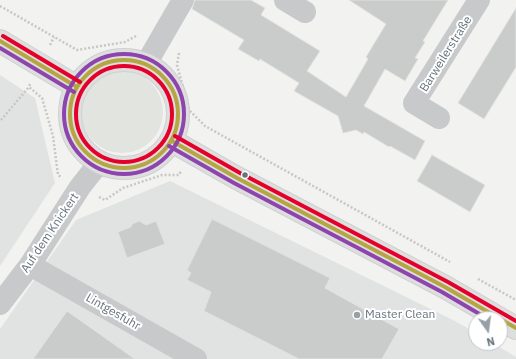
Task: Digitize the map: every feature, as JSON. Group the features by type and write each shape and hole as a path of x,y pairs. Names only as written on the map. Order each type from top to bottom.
{"main road":[{"path":"0,42 77,87"},
{"path":"127,60 146,64 165,77 176,97 179,118 172,141 156,159 134,168 117,168 99,163 83,150 72,130 71,103 77,87 89,73 106,63 127,60"},
{"path":"172,141 237,178 445,287 516,328"}],"street":[{"path":"146,64 183,0"},
{"path":"285,0 305,12"},
{"name":"Barweilerstraße","path":"439,118 414,103 480,0"},
{"name":"Auf dem Knickert","path":"0,304 30,265 80,187 99,163"},
{"name":"Lintgesfuhr","path":"30,265 196,359"}],"path":[{"path":"0,6 77,50 125,42 144,32 180,47 177,65 189,110 205,126 452,264"},
{"path":"1,120 29,87"},
{"path":"478,278 516,300"}],"shaded area":[{"path":"122,71 138,74 151,83 160,96 163,112 160,128 151,141 138,150 122,153 106,150 93,141 84,128 81,112 84,96 93,83 106,74"},
{"path":"0,75 35,98 55,183 0,266"},
{"path":"170,181 455,321 468,328 468,351 506,351 516,357 516,359 0,359 0,329 76,220"}],"building":[{"path":"195,0 251,0 265,8 261,15 320,51 307,71 346,97 368,59 366,57 386,24 349,0 448,0 423,41 425,42 415,58 418,59 405,81 385,69 364,106 425,141 415,160 364,132 363,134 356,130 343,133 338,116 294,91 299,83 260,59 259,61 238,49 244,40 192,9"},
{"path":"516,8 516,67 484,119 458,103"},
{"path":"432,155 485,185 470,212 417,181"},
{"path":"212,219 330,278 325,288 399,329 382,359 299,359 204,311 211,292 187,280 191,273 187,270"},
{"path":"139,221 146,225 156,221 165,244 127,258 118,232 131,227 132,224"},
{"path":"67,311 135,359 33,359"}],"transit line":[{"path":"3,36 80,82"},
{"path":"0,41 77,87"},
{"path":"0,48 74,92"},
{"path":"124,54 136,55 147,59 157,64 166,72 174,81 179,91 183,102 184,114 183,126 179,137 174,147 166,156 157,164 147,169 136,173 124,174 112,173 101,169 91,164 82,156 74,147 69,137 65,126 64,114 65,102 69,91 74,81 82,72 91,64 101,59 112,55 124,54"},
{"path":"124,60 145,64 162,76 174,93 178,114 174,135 162,152 145,164 124,168 103,164 86,152 74,135 70,114 74,93 86,76 103,64 124,60"},
{"path":"124,66 142,70 151,74 158,80 164,87 168,96 172,114 168,132 164,141 158,148 151,154 142,158 124,162 106,158 97,154 90,148 84,141 80,132 76,114 80,96 84,87 90,80 97,74 106,70 124,66"},
{"path":"175,136 240,173 448,282 516,321"},
{"path":"172,141 237,178 445,287 516,328"},
{"path":"169,146 234,183 442,292 474,311"}],"place":[{"name":"Master Clean","path":"357,315"}]}
